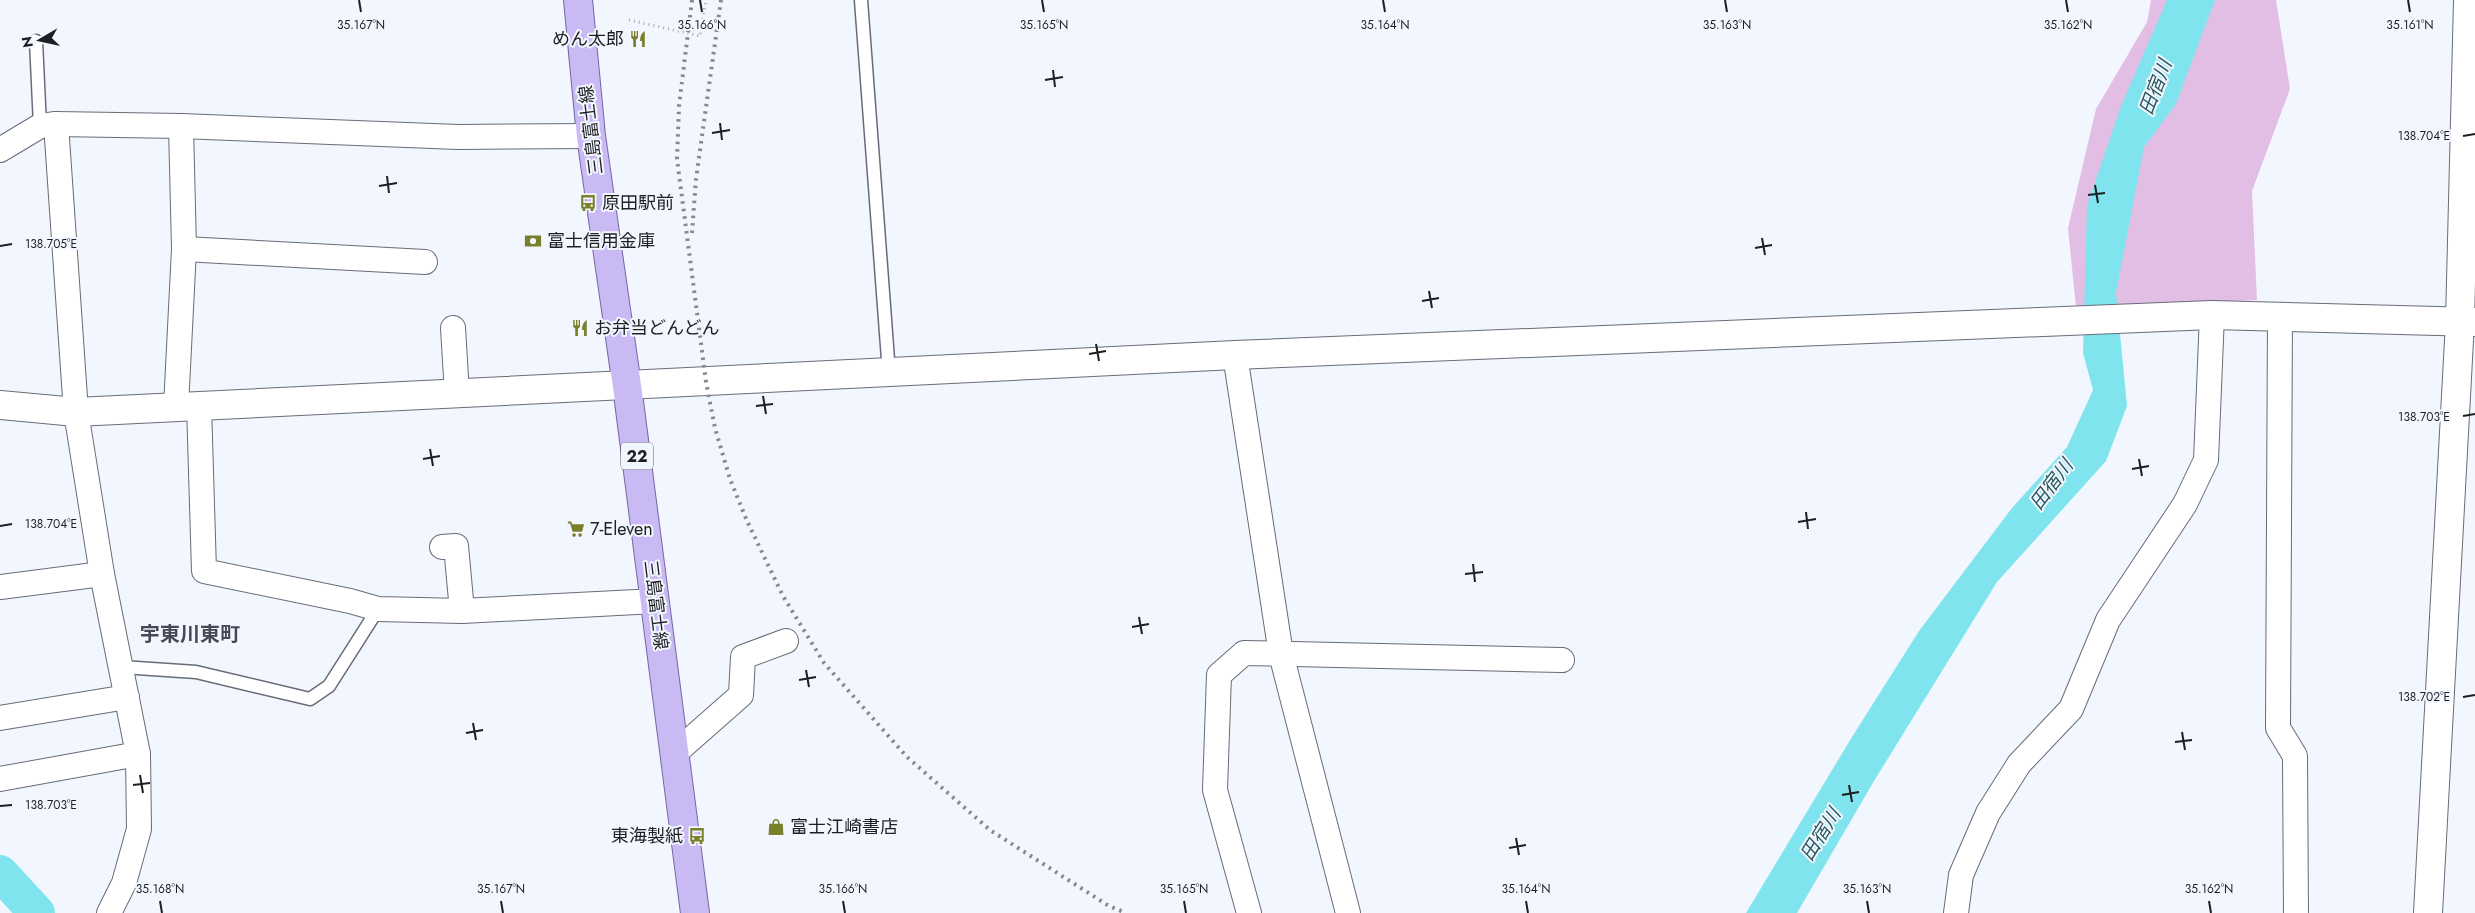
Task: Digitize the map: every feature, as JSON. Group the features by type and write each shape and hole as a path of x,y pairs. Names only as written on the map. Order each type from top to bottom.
{"main road":[{"name":"三島富士線","path":"578,0 591,136 628,386 695,913"}],"street":[{"path":"2428,913 2467,322 2468,0"},
{"path":"0,150 48,125 181,126 458,138 591,136"},
{"path":"48,125 76,412 102,574 138,754 139,829 124,883 109,913"},
{"path":"181,126 187,406 204,571 350,601 378,609 462,611 656,600"},
{"path":"184,249 425,262"},
{"path":"0,405 76,412 1235,355 2212,315 2467,322"},
{"path":"1956,913 1961,875 1988,813 2020,764 2071,709 2108,620 2186,504 2206,460 2212,315"},
{"path":"2280,316 2278,728 2295,756 2296,913"},
{"path":"453,328 457,394"},
{"path":"1235,355 1282,654 1348,913"},
{"path":"442,547 456,546 462,611"},
{"path":"0,587 102,574"},
{"path":"674,754 740,695 743,657 786,640"},
{"path":"1249,913 1214,790 1218,675 1244,653 1562,660"},
{"path":"0,718 127,697"},
{"path":"0,778 138,754"}],"lane":[{"path":"862,0 889,373"},
{"path":"36,41 48,125"},
{"path":"122,667 196,672 310,699 329,686 378,609"}],"path":[{"path":"628,20 700,36 706,0"}],"shaded area":[{"path":"2151,0 2276,0 2290,89 2252,191 2257,300 2076,308 2068,228 2096,109 2147,22"}],"water":[{"name":"田宿川","path":"2167,0 2215,0 2176,104 2144,147 2116,293 2127,406 2106,461 1997,582 1874,781 1797,913 1746,913 1852,737 1919,631 2012,508 2067,447 2093,390 2083,353 2087,206 2121,106"}],"waterway":[{"path":"0,873 37,913"}],"railway":[{"path":"692,0 679,106 677,159 706,382 715,428 730,479 747,521 783,596 824,663 907,757 990,830 1109,906 1126,913"},
{"path":"692,233 696,179 721,0"}],"place":[{"name":"めん太郎","path":"638,39"},
{"name":"原田駅前","path":"588,203"},
{"name":"富士信用金庫","path":"533,241"},
{"name":"お弁当どんどん","path":"580,328"},
{"name":"7-Eleven","path":"576,529"},
{"name":"富士江崎書店","path":"776,827"},
{"name":"東海製紙","path":"697,836"}],"district":[{"name":"宇東川東町","path":"190,634"}]}
